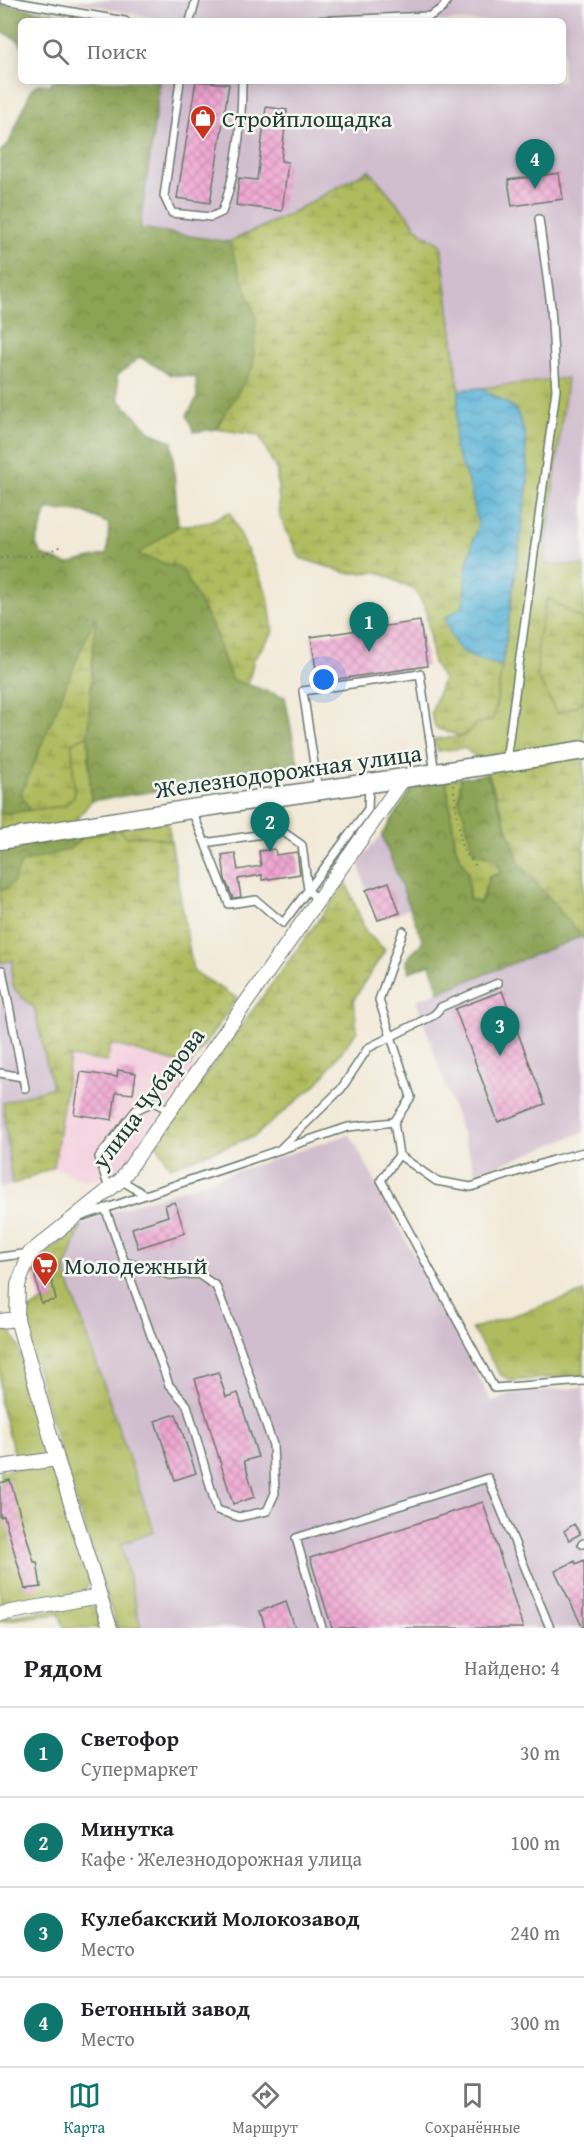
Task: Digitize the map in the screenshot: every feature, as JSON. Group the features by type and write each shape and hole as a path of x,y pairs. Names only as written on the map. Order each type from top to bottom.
{"street":[{"name":"Железнодорожная улица","path":"0,840 584,750"},
{"name":"улица Чубарова","path":"30,1253 121,1180 404,778"},
{"path":"30,1253 18,1286 17,1319 57,1459 110,1628"},
{"path":"0,1321 17,1319"},
{"path":"0,1467 57,1459"},
{"path":"0,1614 100,1596"}],"lane":[{"path":"4,0 107,18"},
{"path":"191,18 196,0"},
{"path":"383,18 430,16 443,8 447,0"},
{"path":"180,84 164,196 172,213 211,217 222,212 231,186 242,104 242,84"},
{"path":"506,761 556,390 551,306 539,219"},
{"path":"319,791 303,691 420,674 443,772"},
{"path":"191,809 229,904 256,900 283,923 368,809 369,784"},
{"path":"278,797 282,831"},
{"path":"205,843 282,831 302,845 308,890 318,902"},
{"path":"403,931 380,1000 411,1097 394,1122 399,1155 381,1180 494,1388 584,1381"},
{"path":"2,970 25,1088"},
{"path":"279,1150 341,1089 368,1048 434,1015 441,1007 498,983"},
{"path":"0,1073 22,1077"},
{"path":"109,1189 99,1157 136,1110 153,1102 170,1110"},
{"path":"72,1219 348,1127 394,1122"},
{"path":"399,1155 436,1181 471,1187 584,1152"},
{"path":"121,1180 145,1195"},
{"path":"105,1208 169,1385 187,1405 217,1510 239,1517 267,1511 275,1493 273,1445 216,1286 198,1274 170,1275 125,1262"},
{"path":"0,1257 30,1253"},
{"path":"322,1628 296,1538 488,1478 550,1628"}],"path":[{"path":"0,558 42,555 61,546"},
{"path":"443,772 462,848 478,869"}],"shaded area":[{"path":"68,0 584,0 584,566 544,565 567,379 459,390 441,245 422,233 369,170 288,215 229,242 140,228 160,84 566,84 566,18 154,18"},
{"path":"382,835 411,908 378,920 358,861"},
{"path":"583,936 584,1132 476,1174 416,1000"},
{"path":"14,960 18,996 34,1007 52,1087 3,1103 12,1185 0,1188 0,963"},
{"path":"110,1044 199,1069 103,1194 99,1179 85,1181 54,1167 70,1056"},
{"path":"350,1134 492,1403 510,1394 584,1387 584,1628 141,1628 121,1544 153,1532 65,1271 81,1226 99,1216"}],"green space":[{"path":"0,4 79,18 18,18 18,40 0,31"},
{"path":"38,84 160,84 140,228 229,242 288,215 369,170 422,233 441,245 497,701 492,720 478,723 462,737 436,728 431,714 443,679 433,663 426,609 415,590 379,572 347,573 300,558 280,517 277,471 259,435 216,429 194,432 187,415 197,398 196,377 171,375 140,357 117,376 119,400 152,433 172,441 178,526 139,554 182,569 214,629 231,679 285,697 299,769 91,801 88,735 95,618 21,794 30,810 0,814 0,152 9,143 31,90","holes":["47,510 84,512 109,524 107,554 67,564 42,555 36,544"]},
{"path":"369,170 422,233 441,245 459,390 482,388 516,409 525,434 528,483 497,701 492,720 478,723 462,737 436,728 431,714 443,679 433,663 426,609 415,590 379,572 347,573 300,558 280,517 277,471 259,435 216,429 253,367 256,317 229,242 288,215"},
{"path":"567,378 544,564 584,566 584,939 520,864 485,764 464,748 438,751 433,739 461,737 478,723 497,701 528,483 525,434 516,409 482,388"},
{"path":"230,512 268,596 273,632 254,659 248,685 231,679 214,629 182,569 138,554 178,526 206,523"},
{"path":"547,598 584,620 584,702 557,714 537,676 538,636"},
{"path":"95,616 88,735 72,743 74,796 64,806 30,810 21,794"},
{"path":"88,735 91,801 75,822 0,835 0,814 64,806 74,796 72,743"},
{"path":"584,750 584,939 520,864 485,764"},
{"path":"487,774 520,864 583,936 439,992 430,964 409,972 406,960 423,942 382,835 413,787 446,780 456,849 468,873 469,899 480,903 490,876 502,873 496,859 474,852 459,798 461,778"},
{"path":"461,778 459,798 502,873 490,876 480,903 469,899 468,873 456,849 446,780"},
{"path":"164,821 168,823 171,841 145,836 127,837 120,830 0,849"},
{"path":"120,830 127,837 145,836 171,841 193,971 237,998 190,1066 111,1044 107,1062 70,1057 54,1167 12,1185 3,1103 52,1087 34,1007 21,997 14,987 12,982 13,960 0,963 0,892 13,883 21,863 70,849 85,836"},
{"path":"85,836 70,849 21,863 13,883 0,892 0,849"},
{"path":"346,882 366,932 385,950 354,999 357,1031 319,1082 255,1136 170,1167 156,1143"},
{"path":"81,1226 65,1271 154,1532 121,1544 141,1628 117,1628 62,1458 28,1338 25,1313 41,1303 55,1300 50,1272 35,1276 32,1271 49,1251"},
{"path":"584,1292 584,1375 511,1381 501,1375 472,1329"},
{"path":"0,1327 11,1333 17,1343 47,1448 43,1455 0,1464 0,1458 15,1456 0,1402"},
{"path":"47,1466 55,1471 88,1576 88,1585 82,1593 0,1611 0,1471"},
{"path":"85,1604 96,1608 102,1628 64,1628 59,1614 0,1621 0,1618"}],"water":[{"path":"482,388 516,409 525,434 528,483 502,666 471,657 458,648 453,641 445,618 463,606 467,564 478,524 470,486 454,447 459,390"}],"building":[{"name":"Стройплощадка","path":"196,84 229,84 210,203 177,198"},
{"path":"266,107 287,110 281,161 288,162 282,211 236,205 239,178 257,180"},
{"path":"559,173 563,199 512,206 508,180"},
{"path":"420,621 427,666 318,682 311,637"},
{"path":"275,849 276,855 297,852 300,874 262,880 262,875 238,879 241,897 233,898 225,879 222,855 235,853 238,870 261,866 259,851"},
{"path":"389,882 400,913 378,920 366,890"},
{"path":"502,991 545,1104 498,1122 455,1009"},
{"path":"118,1070 136,1073 133,1094 116,1092 112,1120 74,1114 81,1072 117,1077"},
{"path":"175,1202 185,1233 138,1248 132,1228 168,1216 165,1205"},
{"name":"Молодежный","path":"50,1272 56,1300 41,1303 35,1276"},
{"path":"218,1372 226,1397 238,1393 258,1457 244,1461 255,1497 233,1504 195,1379"},
{"path":"176,1414 196,1473 175,1480 155,1421"},
{"path":"10,1480 34,1562 37,1562 41,1587 25,1589 4,1516 0,1517 0,1483"},
{"path":"483,1502 523,1628 332,1628 310,1558"},
{"path":"574,1524 580,1534 569,1540 564,1531"},
{"path":"584,1560 583,1628 555,1571 575,1561 576,1564"},
{"path":"286,1602 295,1628 265,1628 260,1611"}],"place":[{"name":"Стройплощадка","path":"203,141"},
{"name":"Бетонный завод","path":"535,189"},
{"name":"Светофор","path":"369,652"},
{"name":"Минутка","path":"270,852"},
{"name":"Кулебакский Молокозавод","path":"500,1056"},
{"name":"Молодежный","path":"45,1288"}]}
